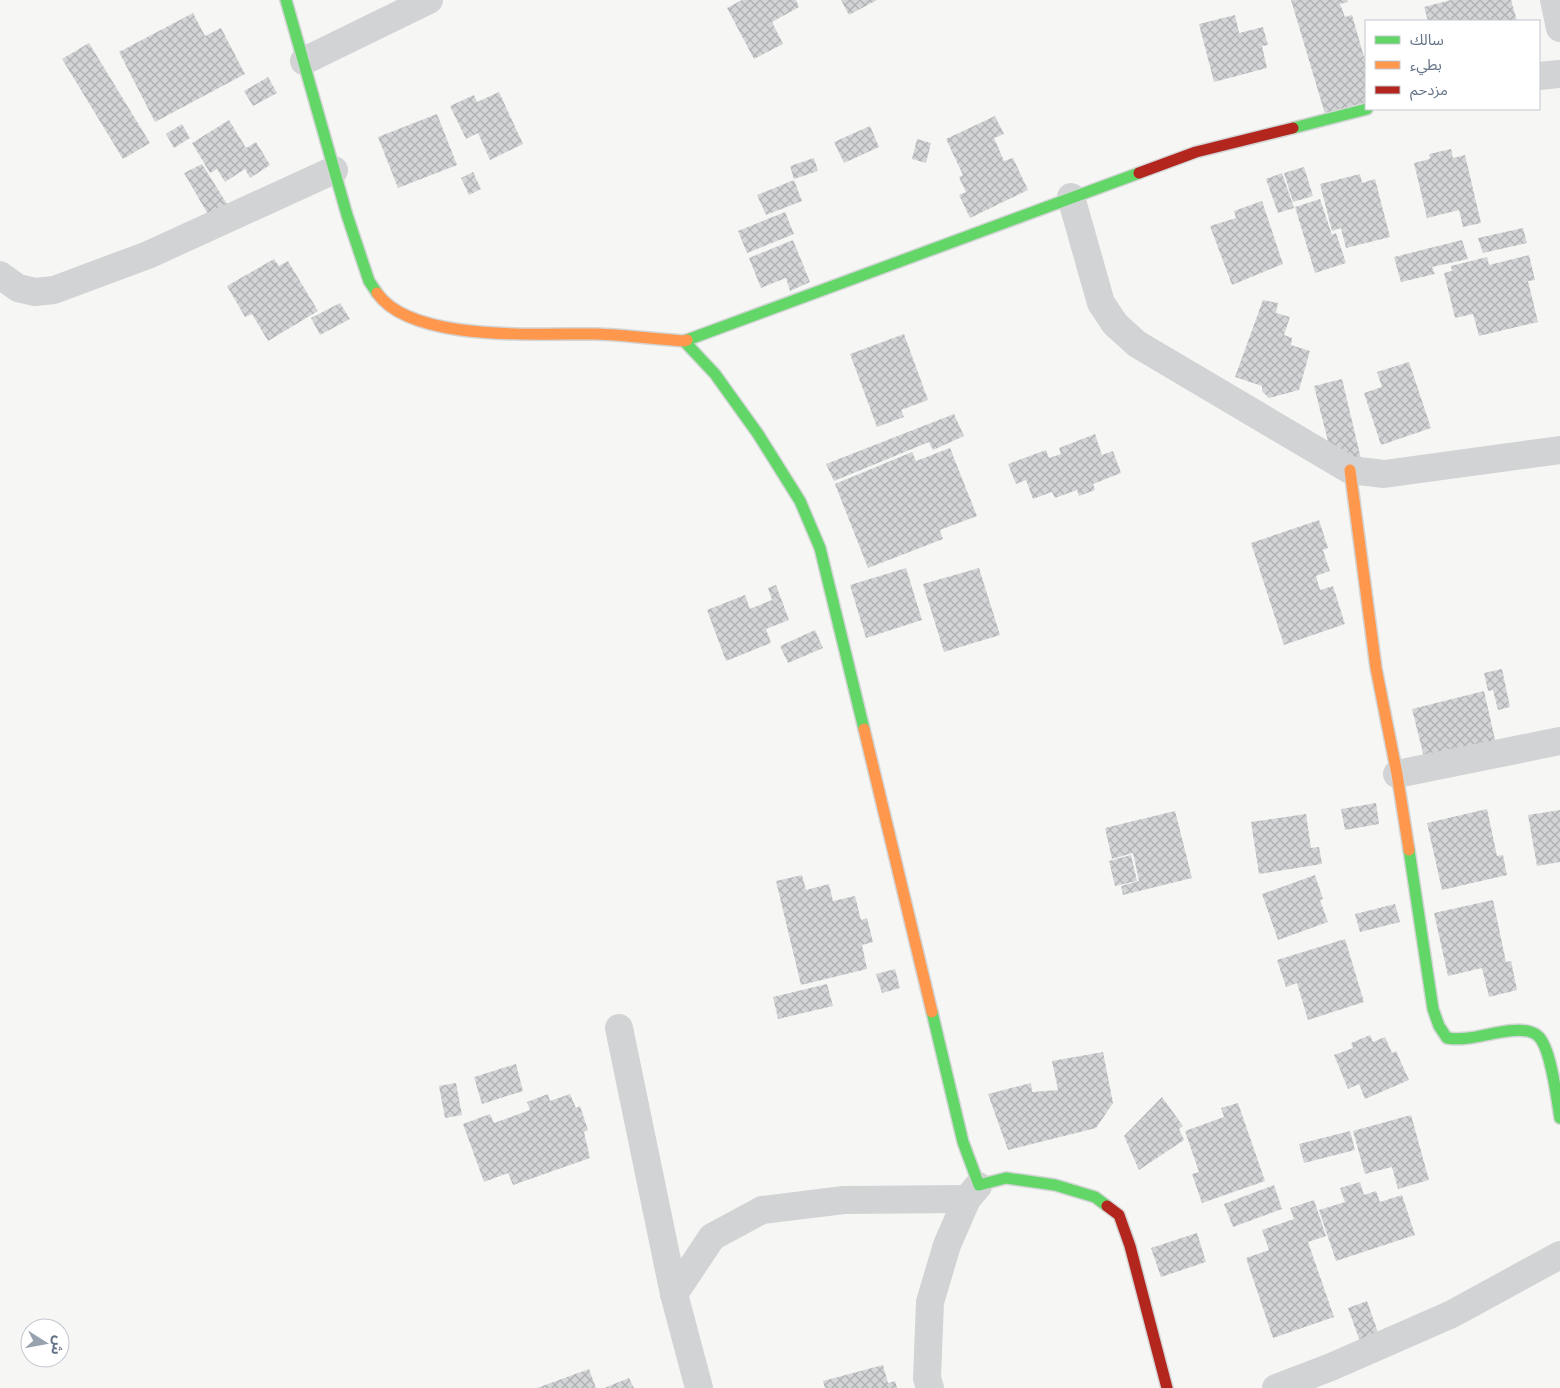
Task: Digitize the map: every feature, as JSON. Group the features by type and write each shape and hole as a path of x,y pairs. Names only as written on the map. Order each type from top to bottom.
{"street":[{"path":"286,0 334,170 369,281 382,300 400,314 432,325 472,332 599,334 684,341 1196,152 1365,109"},
{"path":"304,61 429,0"},
{"path":"1554,0 1560,28"},
{"path":"1540,76 1560,74"},
{"path":"0,275 18,288 35,292 54,290 148,255 334,170"},
{"path":"1071,197 1101,303 1115,324 1137,344 1350,470 1384,474 1560,450"},
{"path":"684,341 715,374 758,434 800,501 820,548 963,1142 973,1192 946,1245 930,1302 927,1378 930,1388"},
{"path":"1350,470 1376,668 1397,774 1433,1009 1439,1026 1447,1038 1458,1040 1510,1030 1524,1031 1539,1036 1546,1047 1560,1118"},
{"path":"1397,774 1560,741"},
{"path":"619,1028 674,1294 699,1388"},
{"path":"674,1294 712,1237 762,1210 844,1200 973,1192 1006,1178 1055,1185 1095,1197 1119,1215 1130,1246 1167,1388"},
{"path":"1276,1388 1334,1377 1560,1254"}],"building":[{"path":"742,0 796,0 799,7 772,22 783,44 754,59 727,8"},
{"path":"841,0 877,0 849,15"},
{"path":"1291,0 1347,0 1348,2 1340,4 1345,17 1352,15 1365,56 1365,105 1325,114"},
{"path":"1451,0 1511,0 1517,20 1428,20 1424,7"},
{"path":"193,13 205,36 221,28 245,74 155,122 119,52"},
{"path":"1235,15 1239,33 1263,27 1268,45 1262,46 1267,68 1214,82 1199,24"},
{"path":"89,43 150,143 123,159 62,59"},
{"path":"268,77 277,93 253,106 244,91"},
{"path":"499,92 523,144 490,160 478,133 466,139 450,106 474,95 477,102"},
{"path":"437,114 457,165 398,188 378,137"},
{"path":"995,116 1004,134 994,138 1004,161 1013,158 1028,190 970,218 959,195 966,192 959,177 963,175 946,139"},
{"path":"229,120 246,148 256,142 270,165 250,178 245,169 225,182 217,169 210,173 192,143"},
{"path":"182,124 190,138 174,148 166,134"},
{"path":"870,126 879,147 844,163 834,142"},
{"path":"917,139 931,143 926,163 912,159"},
{"path":"1451,149 1453,158 1465,155 1481,223 1463,227 1459,210 1427,218 1414,163 1430,159 1429,154"},
{"path":"814,158 818,171 794,179 790,166"},
{"path":"202,164 232,212 213,223 184,173"},
{"path":"1304,167 1313,196 1293,202 1284,173"},
{"path":"473,172 481,189 469,195 461,178"},
{"path":"1282,173 1294,208 1278,213 1266,179"},
{"path":"1360,174 1362,183 1375,179 1390,237 1346,248 1341,228 1332,231 1320,184"},
{"path":"794,180 802,201 766,215 757,195"},
{"path":"1320,199 1332,235 1336,233 1346,263 1315,273 1295,207"},
{"path":"1262,201 1283,264 1232,285 1210,226 1236,218 1234,211"},
{"path":"785,212 794,234 747,253 738,231"},
{"path":"1523,228 1527,243 1483,253 1478,238"},
{"path":"793,240 810,282 790,291 786,278 761,288 749,258"},
{"path":"1462,240 1468,259 1432,267 1435,274 1401,282 1394,257"},
{"path":"1529,255 1535,280 1528,281 1538,322 1479,336 1473,314 1455,318 1444,273 1452,271 1451,266 1487,257 1489,265"},
{"path":"274,259 279,266 288,261 318,311 268,341 252,314 245,317 227,286"},
{"path":"1263,300 1278,303 1276,313 1290,317 1284,335 1292,338 1291,345 1310,351 1299,390 1269,398 1262,391 1262,386 1235,377"},
{"path":"340,303 350,319 320,335 311,318"},
{"path":"904,334 928,400 901,410 904,417 877,427 850,354"},
{"path":"1409,362 1431,428 1381,445 1364,393 1382,387 1377,372"},
{"path":"1342,379 1363,467 1330,449 1314,386"},
{"path":"954,414 964,436 933,450 929,442 834,481 826,464"},
{"path":"1095,434 1102,455 1113,451 1121,473 1093,484 1095,490 1079,496 1077,490 1055,498 1052,492 1033,499 1026,480 1016,484 1008,464 1046,450 1049,458 1061,454 1059,448"},
{"path":"950,448 977,516 940,530 943,539 868,568 835,484 912,452 916,461"},
{"path":"1319,520 1328,548 1323,550 1330,571 1316,576 1320,590 1333,586 1345,624 1284,645 1251,543"},
{"path":"906,568 922,620 866,638 850,585"},
{"path":"979,568 1000,635 944,652 923,584"},
{"path":"776,585 789,620 766,629 771,643 726,661 707,610 745,595 750,609 772,600 768,588"},
{"path":"815,630 823,648 788,663 780,646"},
{"path":"1502,669 1510,707 1498,710 1493,690 1488,691 1484,673"},
{"path":"1484,691 1496,744 1425,761 1412,709"},
{"path":"1376,803 1379,824 1345,830 1341,809"},
{"path":"1487,809 1497,856 1503,855 1507,875 1442,890 1427,823"},
{"path":"1560,810 1560,862 1537,866 1528,815"},
{"path":"1175,811 1192,878 1123,895 1121,886 1139,881 1133,853 1112,859 1105,828"},
{"path":"1306,814 1311,848 1319,847 1322,864 1259,874 1251,822"},
{"path":"1131,855 1137,881 1115,886 1109,861"},
{"path":"802,875 806,890 829,884 833,901 855,896 861,920 867,918 873,942 862,945 867,969 801,985 776,881"},
{"path":"1315,875 1323,899 1320,900 1328,922 1278,940 1262,894"},
{"path":"1493,900 1506,962 1511,961 1517,990 1489,997 1482,968 1448,976 1434,913"},
{"path":"1395,904 1400,922 1360,932 1355,914"},
{"path":"1345,939 1364,1002 1308,1020 1297,983 1286,987 1277,960"},
{"path":"895,969 900,988 882,993 876,974"},
{"path":"827,984 833,1006 778,1019 773,997"},
{"path":"1370,1035 1373,1042 1385,1037 1392,1053 1396,1051 1409,1080 1365,1099 1359,1084 1348,1089 1334,1055 1353,1048 1351,1043"},
{"path":"1103,1052 1113,1103 1096,1128 1008,1150 988,1094 1031,1083 1032,1092 1058,1090 1052,1061"},
{"path":"516,1064 523,1091 482,1104 474,1077"},
{"path":"456,1083 462,1115 445,1118 439,1086"},
{"path":"548,1094 550,1101 570,1094 576,1108 580,1106 588,1130 584,1132 590,1158 513,1185 508,1173 484,1182 463,1124 490,1114 494,1123 530,1110 527,1102"},
{"path":"1162,1097 1183,1126 1179,1129 1184,1140 1139,1170 1124,1136"},
{"path":"1238,1103 1265,1181 1202,1203 1192,1174 1199,1172 1185,1131 1224,1117 1221,1108"},
{"path":"1411,1115 1429,1180 1398,1189 1392,1167 1365,1174 1353,1131"},
{"path":"1350,1131 1355,1150 1304,1163 1299,1144"},
{"path":"1360,1182 1364,1195 1376,1191 1380,1202 1402,1195 1415,1235 1336,1261 1319,1210 1345,1202 1340,1188"},
{"path":"1274,1185 1282,1209 1233,1227 1224,1204"},
{"path":"1314,1200 1326,1236 1308,1242 1334,1317 1273,1338 1246,1258 1269,1250 1262,1230 1294,1219 1290,1208"},
{"path":"1197,1233 1206,1262 1161,1277 1151,1248"},
{"path":"1367,1301 1381,1341 1362,1347 1348,1308"},
{"path":"883,1365 888,1383 895,1381 897,1388 825,1388 823,1381"},
{"path":"589,1369 596,1388 537,1388"},
{"path":"629,1378 634,1388 604,1388"}],"traffic: fast":[{"path":"286,0 347,215 369,281 377,293"},
{"path":"1293,128 1365,110"},
{"path":"687,340 1139,173"},
{"path":"684,341 715,374 758,434 800,501 820,548 864,729"},
{"path":"1409,850 1433,1009 1439,1026 1447,1038 1454,1039 1515,1030 1534,1033 1538,1036 1543,1042 1550,1062 1560,1118"},
{"path":"932,1012 963,1142 979,1185 1006,1178 1055,1185 1095,1197 1107,1206"}],"traffic: slow":[{"path":"377,293 394,309 418,320 447,328 511,334 596,334 687,340"},
{"path":"1350,470 1376,668 1397,774 1409,850"},
{"path":"864,729 932,1012"}],"traffic: jam":[{"path":"1139,173 1196,152 1293,128"},
{"path":"1107,1206 1119,1215 1130,1246 1167,1388"}]}
